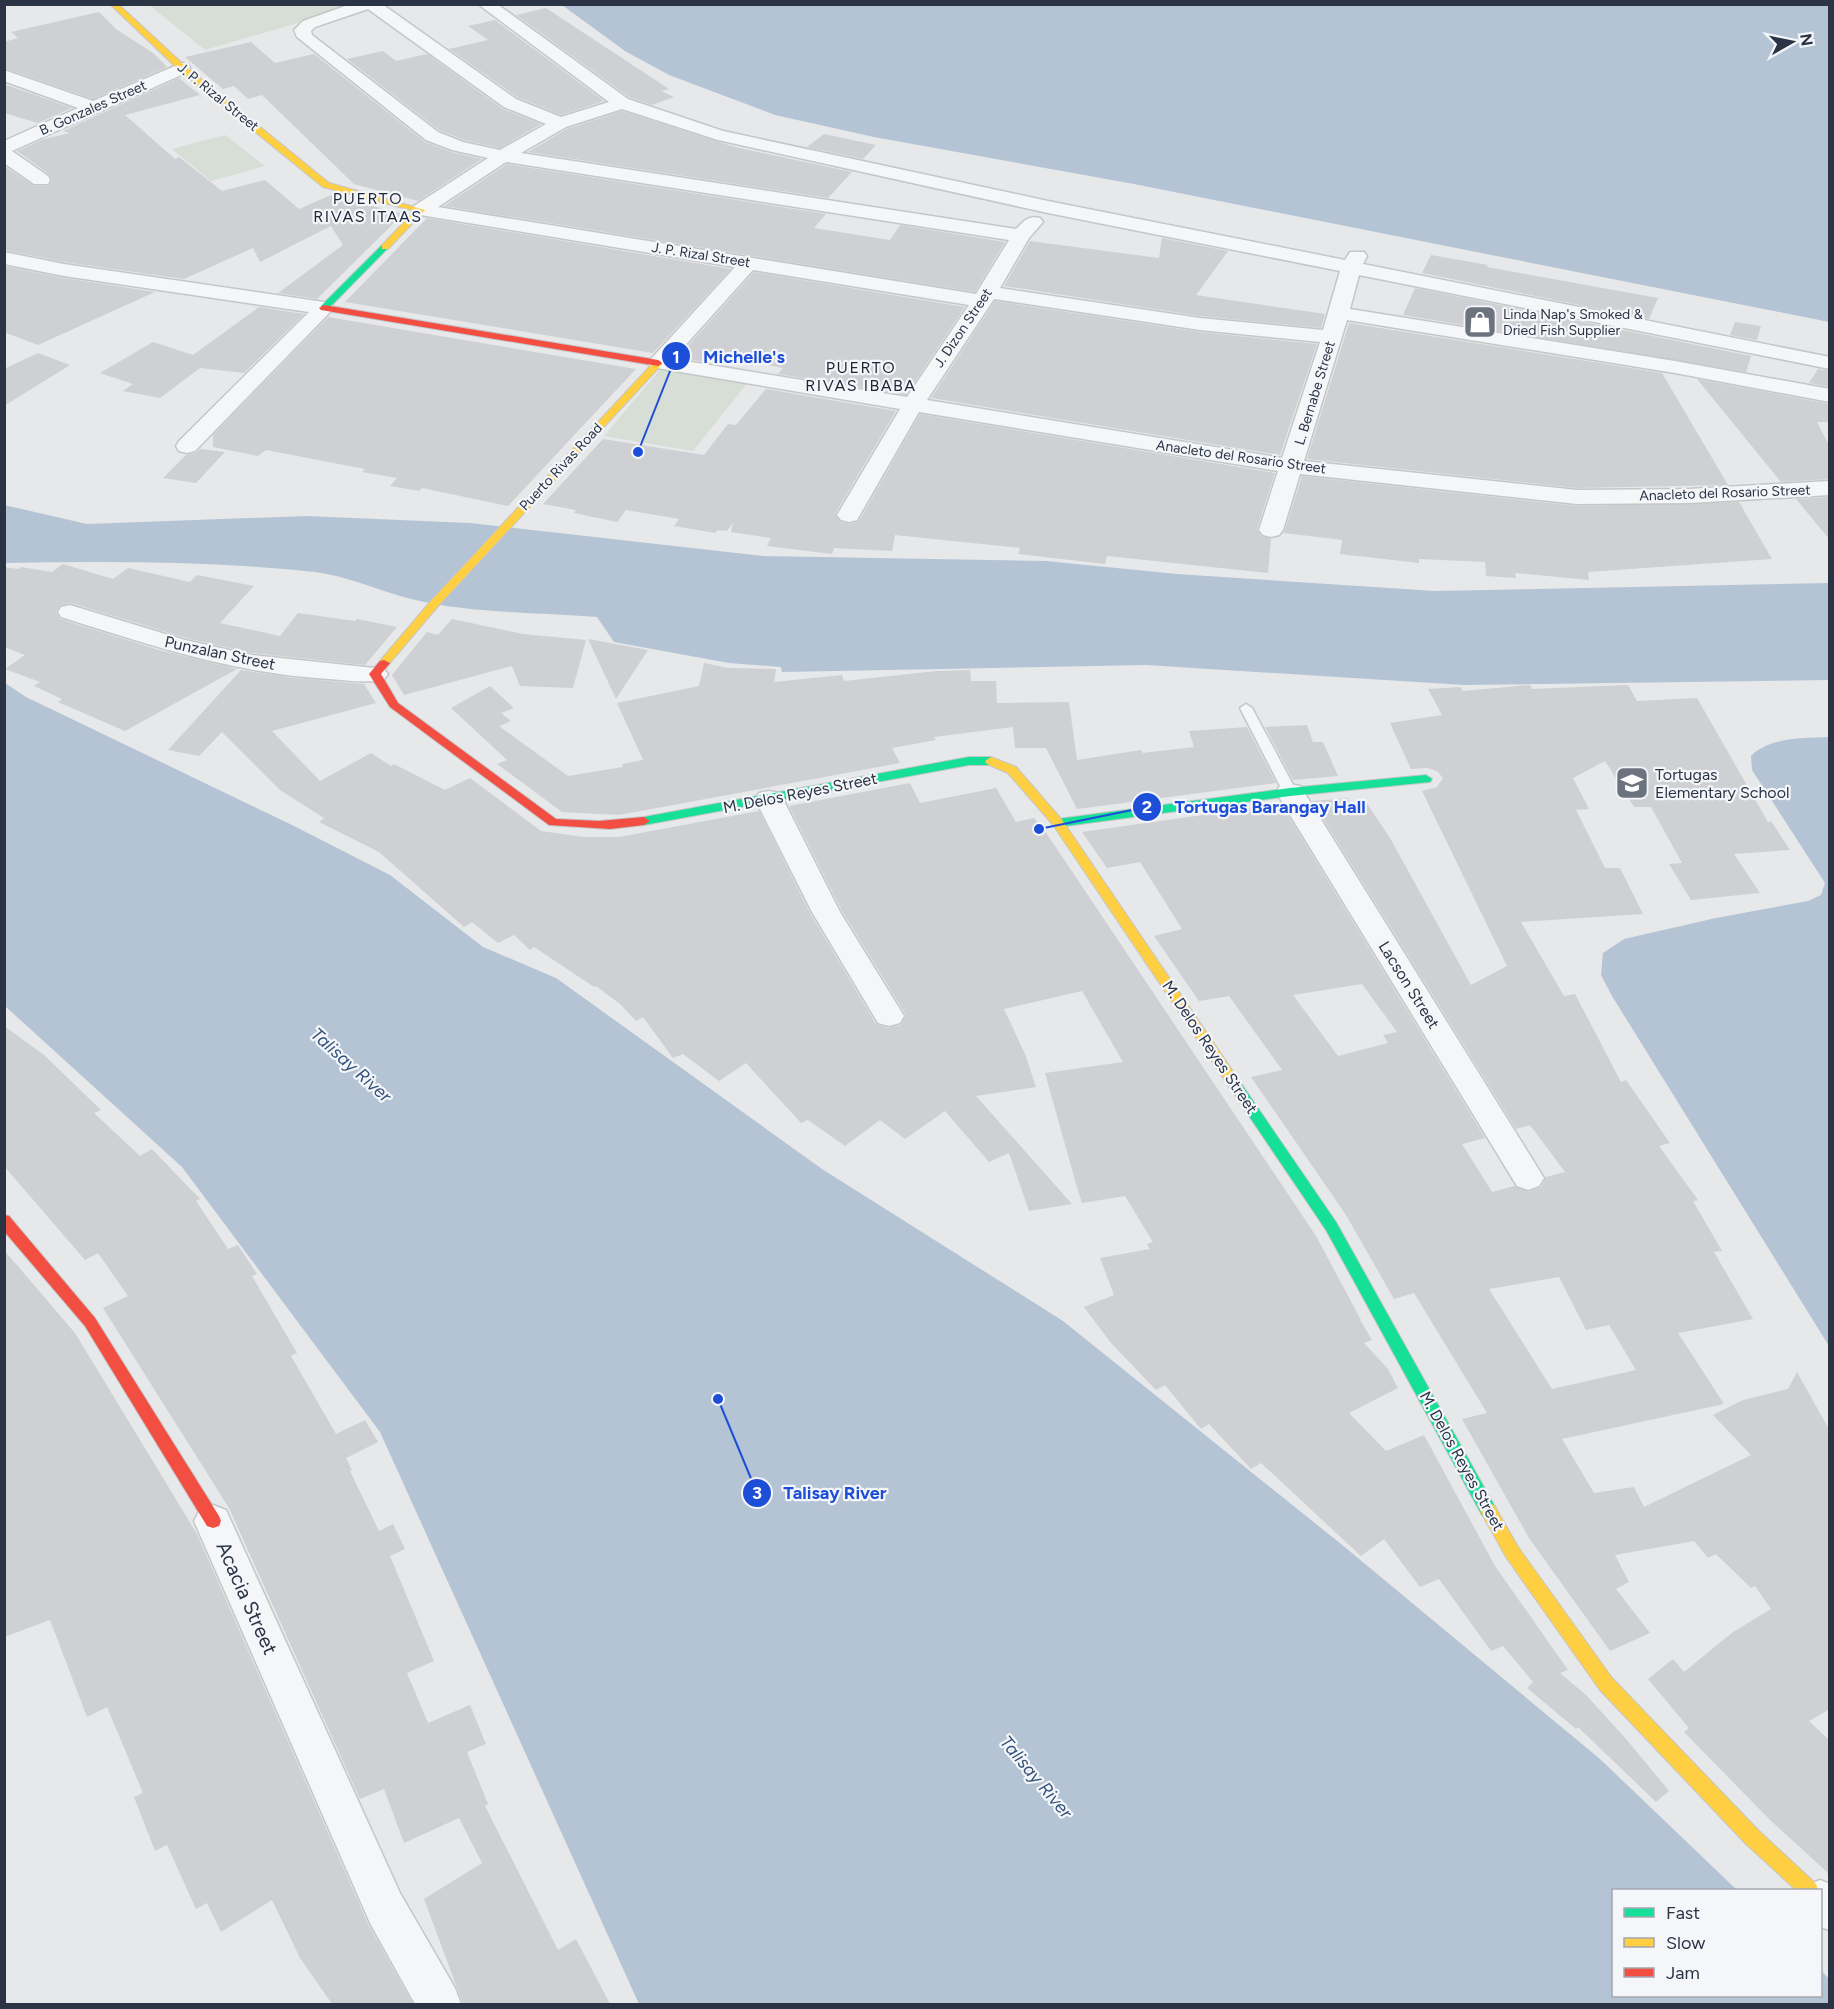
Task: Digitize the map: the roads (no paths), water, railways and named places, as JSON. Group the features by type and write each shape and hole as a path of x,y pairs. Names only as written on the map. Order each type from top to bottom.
{"street":[{"name":"J. P. Rizal Street","path":"113,4 182,68 326,185 420,210 750,262 984,297 1200,324 1332,337"},
{"path":"560,123 510,103 369,4 309,24 302,30 305,37 432,136 458,146 503,156 1021,236"},
{"path":"486,4 622,103 718,135 1048,207 1354,262 1830,363"},
{"name":"B. Gonzales Street","path":"4,148 182,68"},
{"path":"9,81 92,107"},
{"path":"187,446 420,210 503,156 560,123 622,103"},
{"path":"4,154 41,180"},
{"name":"J. Dizon Street","path":"849,515 912,406 1021,236 1048,207"},
{"path":"4,258 64,270 324,308 658,363"},
{"name":"Puerto Rivas Road","path":"375,674 434,604 750,262"},
{"name":"L. Bernabe Street","path":"1271,530 1354,262"},
{"path":"1339,313 1675,367 1830,396"},
{"name":"Anacleto del Rosario Street","path":"658,363 1292,466 1577,497 1689,496 1830,488"},
{"name":"Punzalan Street","path":"69,612 178,646 251,663 320,672 375,674"},
{"name":"M. Delos Reyes Street","path":"375,674 394,705 553,822 584,826 619,826 969,761 995,761 1012,770 1058,823 1331,1226 1512,1552 1556,1616 1606,1684 1752,1837 1808,1889"},
{"path":"1058,823 1290,792 1426,779"},
{"name":"Lacson Street","path":"1290,792 1528,1178"},
{"path":"769,799 826,912 889,1016"},
{"name":"Acacia Street","path":"4,1221 90,1322 213,1521 385,1908 439,2004"}],"lane":[{"path":"1246,708 1290,792"}],"water":[{"path":"562,5 1829,5 1829,322 1134,184 874,137 775,115 669,75 625,51"},
{"path":"4,505 87,524 306,516 470,523 763,556 1046,561 1177,574 1435,591 1829,583 1829,680 1464,685 1146,665 782,672 781,667 729,663 614,642 597,617 481,610 434,604 315,572 160,563 5,563"},
{"path":"5,683 26,697 294,826 390,875 483,947 556,978 822,1169 1063,1321 1341,1544 1600,1759 1736,1889 1612,1889 1612,1997 1822,1997 1822,1971 1829,1979 1829,2004 639,2004 380,1432 182,1167 5,1006"},
{"path":"1830,737 1829,1346 1601,975 1603,953 1624,939 1716,918 1808,901 1821,895 1825,883 1752,770 1751,756 1767,745 1777,742 1798,738"}],"place":[{"name":"Linda Nap's Smoked & Dried Fish Supplier","path":"1480,322"},
{"name":"Michelle's","path":"638,452"},
{"name":"Tortugas Elementary School","path":"1632,783"},
{"name":"Tortugas Barangay Hall","path":"1039,829"},
{"name":"Talisay River","path":"718,1399"}],"district":[{"name":"PUERTO RIVAS ITAAS","path":"368,207"},
{"name":"PUERTO RIVAS IBABA","path":"861,376"}]}
